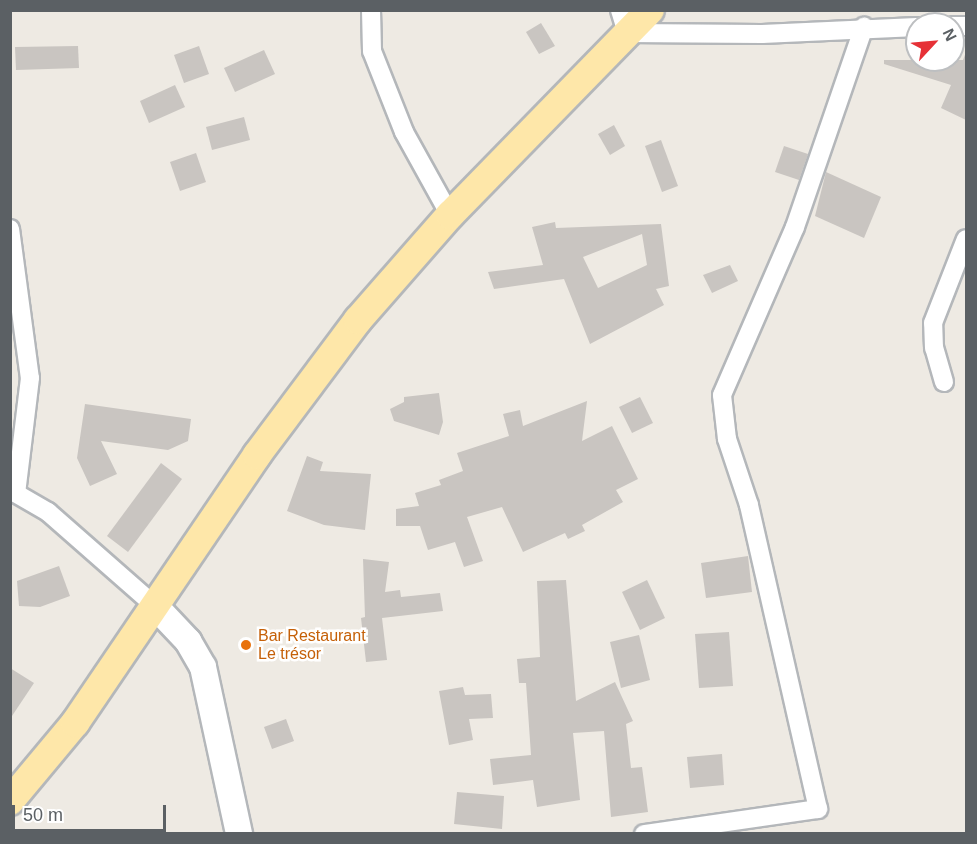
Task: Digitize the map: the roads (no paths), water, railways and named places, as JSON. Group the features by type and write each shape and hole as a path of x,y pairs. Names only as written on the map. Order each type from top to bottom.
{"main road":[{"path":"10,801 75,723 257,455 351,329 624,22 650,10"},
{"path":"154,604 188,641 203,667 239,834"}],"street":[{"path":"371,10 372,51 404,132 450,215"},
{"path":"624,22 762,34 864,27 905,27"},
{"path":"644,834 818,809 754,525 727,439 722,395 795,227 864,27"},
{"path":"10,229 30,378 13,491 48,512 154,604"},
{"path":"944,382 933,323 966,239"}],"place":[{"name":"Bar Restaurant Le trésor","path":"246,645"}]}
